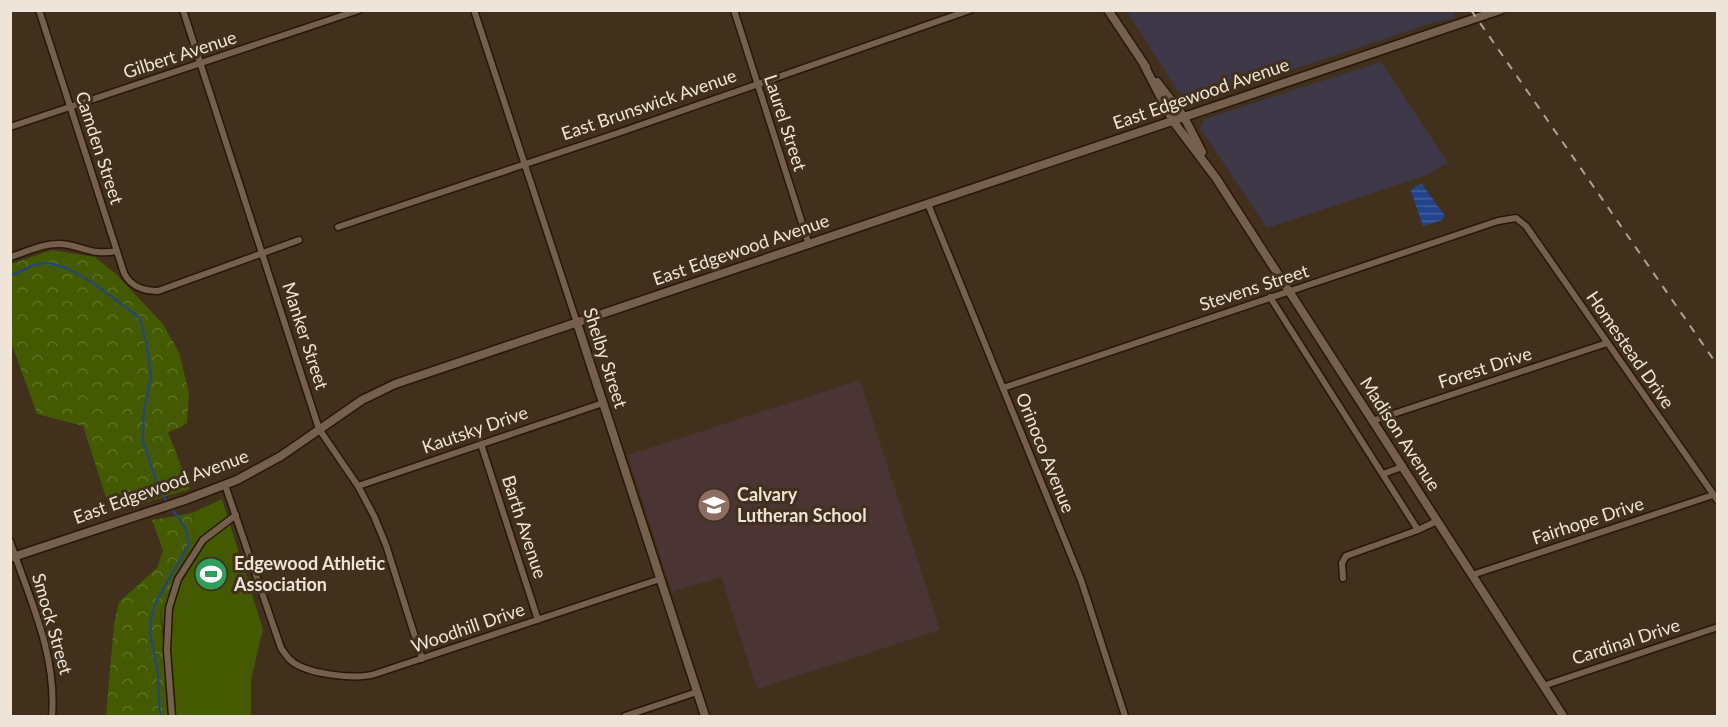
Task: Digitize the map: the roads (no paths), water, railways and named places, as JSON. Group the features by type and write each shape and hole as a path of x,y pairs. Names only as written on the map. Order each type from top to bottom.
{"main road":[{"name":"Madison Avenue","path":"1108,10 1144,64 1184,117 1210,168"},
{"name":"East Edgewood Avenue","path":"13,557 225,485 270,463 362,400 395,384 1173,121 1487,12 1500,10"},
{"name":"Madison Avenue","path":"1144,64 1173,121 1210,168 1563,717"},
{"name":"Shelby Street","path":"577,323 705,717"}],"street":[{"name":"Camden Street","path":"39,10 126,278 141,289 158,291 262,252"},
{"name":"Manker Street","path":"183,10 319,429 358,486 379,528 423,659"},
{"name":"Gilbert Avenue","path":"10,127 359,10"},
{"name":"Shelby Street","path":"474,10 577,323"},
{"name":"Laurel Street","path":"734,10 809,245"},
{"name":"East Brunswick Avenue","path":"338,226 970,10"},
{"name":"Orinoco Avenue","path":"928,204 1081,580 1125,717"},
{"name":"Stevens Street","path":"1003,388 1498,221 1516,218"},
{"name":"Homestead Drive","path":"1516,218 1526,225 1718,501"},
{"path":"262,252 299,240"},
{"path":"10,257 48,244 62,244 90,252 117,251"},
{"name":"Madison Avenue","path":"1270,297 1418,530"},
{"name":"Forest Drive","path":"1372,421 1607,343"},
{"name":"Kautsky Drive","path":"358,486 603,403"},
{"name":"Barth Avenue","path":"481,444 538,620"},
{"path":"1383,474 1402,467"},
{"path":"172,717 167,650 169,608 178,579 203,540 236,515 225,485"},
{"name":"Fairhope Drive","path":"1472,575 1713,495"},
{"name":"Woodhill Drive","path":"236,515 277,638 286,656 301,666 340,676 356,678 372,675 660,579"},
{"path":"1343,578 1342,563 1346,556 1437,521"},
{"name":"Smock Street","path":"10,541 13,557 49,656 54,690 52,717"},
{"name":"Cardinal Drive","path":"1543,686 1718,627"},
{"path":"625,717 697,692"}],"water":[{"path":"1422,184 1445,216 1442,220 1423,226 1411,191"}],"waterway":[{"path":"10,276 34,265 54,264 69,269 93,283 140,318 151,377 144,409 143,442 167,503"},
{"path":"160,716 158,674 150,632 152,614 157,600 189,544 185,527 171,507"}],"railway":[{"path":"1471,10 1718,366"}],"place":[{"name":"Calvary Lutheran School","path":"714,505"},
{"name":"Edgewood Athletic Association","path":"211,574"}]}
